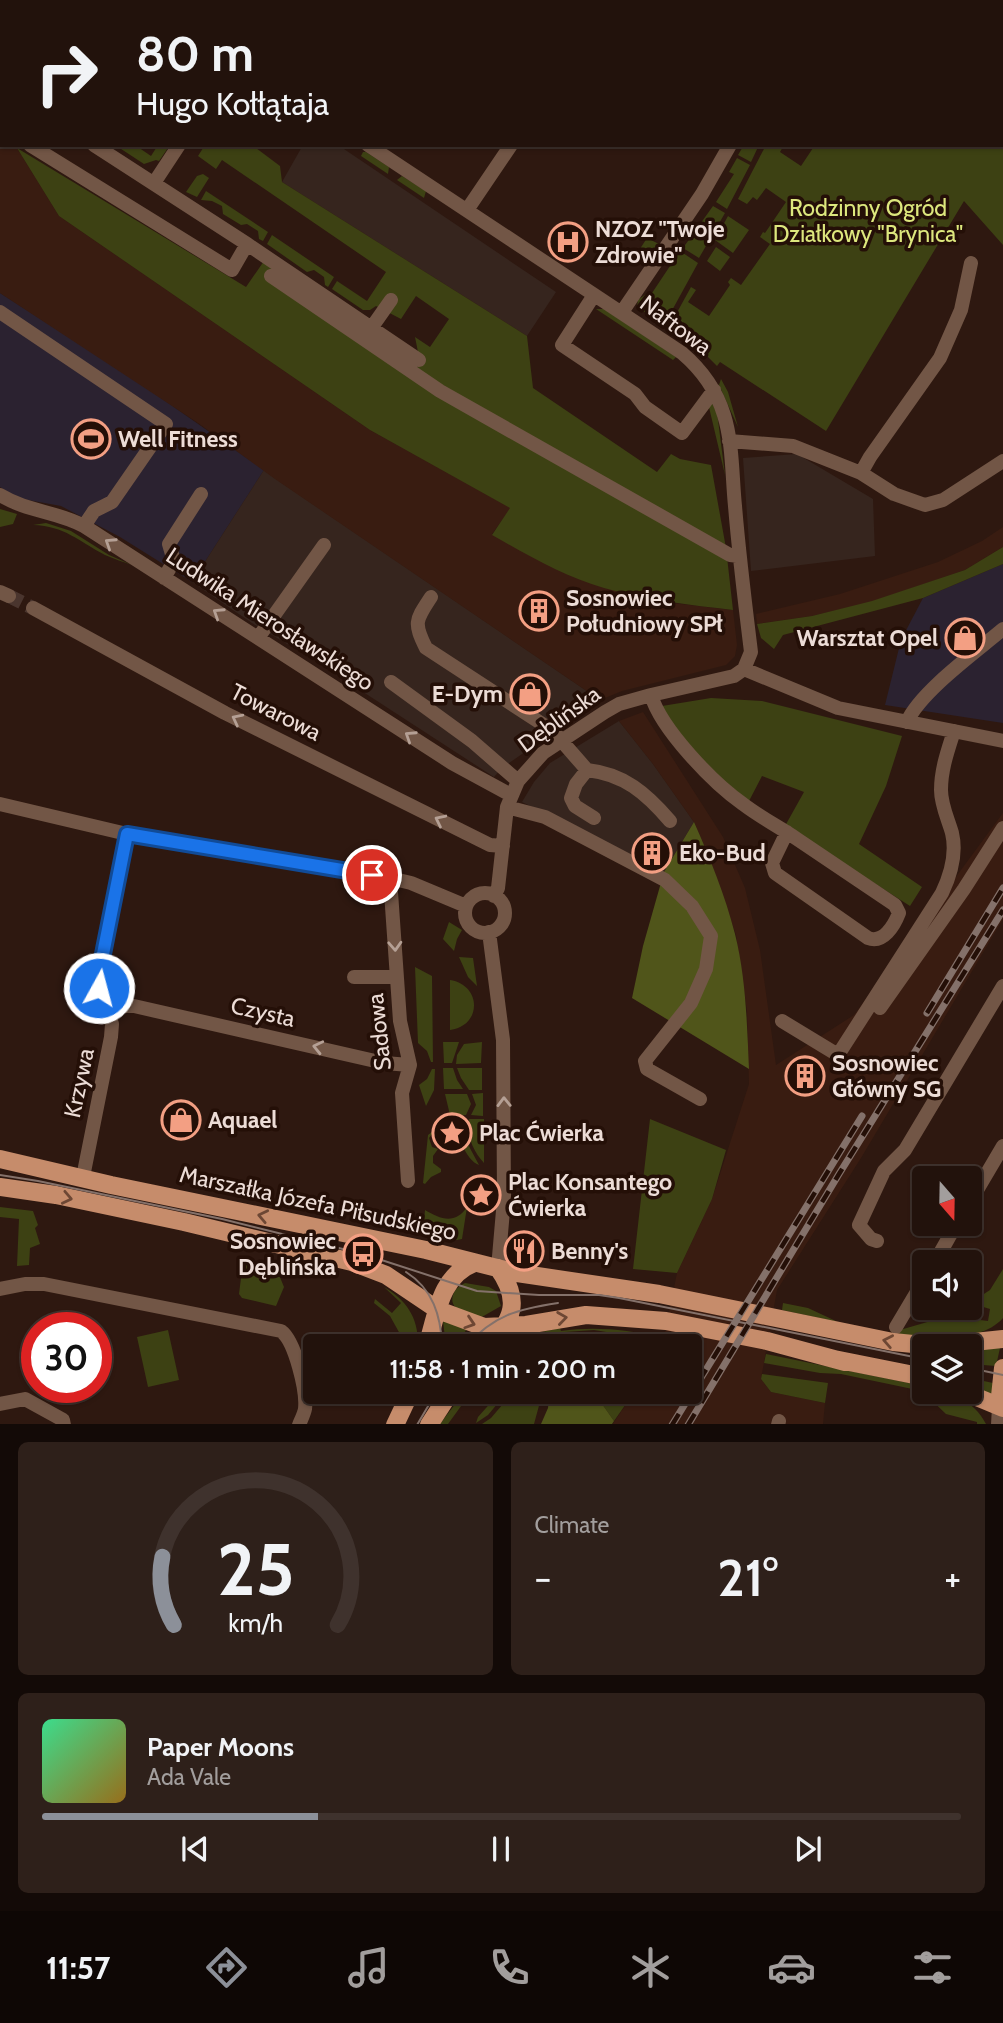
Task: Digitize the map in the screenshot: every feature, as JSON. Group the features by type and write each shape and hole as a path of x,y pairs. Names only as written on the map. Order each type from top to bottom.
{"main road":[{"name":"Marszałka Józefa Piłsudskiego","path":"0,1158 498,1268 627,1289 773,1321 912,1344"},
{"name":"Marszałka Józefa Piłsudskiego","path":"0,1187 56,1195 172,1220 373,1269 438,1310"},
{"path":"430,1334 448,1282 463,1267 474,1262"},
{"path":"497,1334 504,1327 512,1304 509,1287 498,1268"},
{"path":"404,1287 422,1315 425,1334"},
{"path":"438,1310 476,1325 504,1327 569,1317 621,1317 912,1375"},
{"name":"Marszałka Józefa Piłsudskiego","path":"982,1341 1003,1339"},
{"path":"982,1403 1000,1413 1003,1368"},
{"path":"395,1424 405,1404"},
{"path":"429,1424 442,1404"}],"street":[{"path":"33,147 232,270 247,244"},
{"path":"97,147 419,360"},
{"path":"154,183 178,147"},
{"name":"Naftowa","path":"373,147 682,353 703,374 714,390 724,415 729,441 751,652 744,669"},
{"path":"467,210 510,147"},
{"path":"622,312 702,194 729,147"},
{"path":"861,473 940,358 961,310 971,263"},
{"path":"271,276 440,391 719,549 739,556"},
{"path":"594,295 562,345 635,394 645,407 682,433 714,390"},
{"path":"372,327 391,300"},
{"path":"0,312 166,424 112,502 94,511 84,526"},
{"path":"729,441 793,446 861,473 894,494 925,505 943,499 1003,461"},
{"path":"164,578 174,561 169,544 201,494"},
{"name":"Ludwika Mierosławskiego","path":"2,498 24,508 64,517 84,526 509,801 665,880 692,906 711,936 706,969 691,1003 645,1061 647,1069 701,1099"},
{"path":"258,638 324,545"},
{"path":"431,597 417,620 417,630 426,648 553,731 587,770 621,777 644,793 670,821"},
{"name":"Towarowa","path":"33,608 237,719 490,845 503,846"},
{"path":"908,722 913,710 966,659 1003,629"},
{"path":"744,669 838,708 1003,741"},
{"name":"Dęblińska","path":"494,896 498,888 509,801 518,781 543,753 619,704 723,680 744,669"},
{"path":"391,682 472,741 518,781"},
{"path":"652,695 660,715 676,737 715,781 742,804 787,832 895,905 899,913 881,938 869,938 775,873 772,863 787,832"},
{"path":"782,1021 838,1055 942,893 951,873 953,852 952,835 941,793 942,770 954,731"},
{"path":"587,770 576,784 571,797 575,806 594,818"},
{"path":"0,804 127,834 390,878 411,883 466,906"},
{"path":"880,1007 964,889 1003,828"},
{"name":"Krzywa","path":"83,1177 111,1037 112,1024 99,988 100,969 127,834"},
{"name":"Sadowa","path":"390,878 400,1021 410,1065 402,1093 408,1181"},
{"path":"478,894 494,896 501,902 504,916 498,928 489,932 478,932 471,928 465,918 466,906 478,894"},
{"path":"489,932 503,1040 504,1199 498,1268"},
{"path":"354,977 397,978"},
{"path":"877,1241 871,1239 859,1226 872,1195 884,1171 905,1150 1003,986"},
{"name":"Czysta","path":"106,1006 134,1006 384,1063 410,1065"},
{"path":"982,1182 1003,1146"},
{"path":"0,1289 26,1283 44,1284 281,1331 295,1350 302,1384 305,1408 299,1424"},
{"path":"896,1327 912,1300"},
{"path":"0,1404 25,1399 63,1420 64,1424"}],"shaded area":[{"path":"0,147 16,147 59,216 370,430 511,508 492,534 672,603 733,610 737,645 735,656 726,665 622,691 600,700 275,479 198,423 0,293"},
{"path":"302,147 341,147 556,292 527,336 282,182"},
{"path":"0,293 131,377 264,470 192,582 120,537 61,506 17,498 0,487"},
{"path":"797,454 873,499 875,556 751,571 743,458"},
{"path":"264,470 600,700 502,768 494,777 192,582"},
{"path":"1003,527 1003,547 965,570 872,602 812,616 757,624 756,614 840,594 938,562 982,541"},
{"path":"1003,564 1003,723 885,705 901,640 923,598"},
{"path":"643,712 723,837 745,888 760,950 776,1065 854,1015 1003,813 1003,919 861,1158 777,1290 761,1379 771,1392 825,1403 823,1424 613,1424 626,1404 702,1404 702,1334 664,1334 677,1273 712,1199 749,1084 747,1011 736,935 694,822 619,721"},
{"path":"619,721 694,822 664,872 522,802 550,763"}],"green space":[{"path":"118,147 138,147 151,156 157,147 169,147 159,161 144,164"},
{"path":"204,147 255,147 280,166 282,182 527,336 533,388 657,472 671,454 680,459 711,465 726,548 733,610 652,599 604,588 561,572 492,535 510,508 370,430 59,216 17,148 246,287 264,261 418,352 415,337 430,347 449,319 416,296 401,319 376,306 363,310 332,289 337,281 367,301 386,272 222,160 216,169 198,156"},
{"path":"743,147 758,147 751,162 738,155"},
{"name":"Rodzinny Ogród Działkowy \"Brynica\"","path":"765,147 783,147 780,152 801,166 814,147 1003,147 1003,245 964,201 826,431 720,362 717,366 700,349 669,327 691,287 696,290 688,302 709,316 730,285 728,282 731,278 741,285 770,244 760,237 786,202 766,188 757,200 753,197 747,204 738,199"},
{"path":"363,152 389,167 388,174 361,156"},
{"path":"737,158 750,165 727,209 716,202 734,174 729,172"},
{"path":"203,174 209,178 197,197 186,192 197,176"},
{"path":"402,176 426,191 424,198 397,180"},
{"path":"206,191 268,232 263,241 259,239 258,231 223,214 222,206 201,200"},
{"path":"713,206 725,213 699,258 683,248"},
{"path":"728,216 749,230 733,253 715,240"},
{"path":"272,235 334,277 328,287 324,277 314,270 307,272 267,244"},
{"path":"647,238 659,244 647,262 636,255"},
{"path":"716,247 730,257 720,271 707,261"},
{"path":"680,251 698,263 664,325 637,307 638,300 646,294 650,296"},
{"path":"596,309 604,309 676,357 673,360"},
{"path":"721,379 728,392 738,427 719,385"},
{"path":"708,403 712,403 717,412 725,475"},
{"path":"0,509 17,514 13,524 0,527"},
{"path":"46,523 71,531 109,555 132,565 105,555 63,531 33,525"},
{"path":"1003,547 1003,564 923,598 783,635 774,649 761,638 757,624 812,616 872,601 965,570"},
{"path":"711,698 762,701 902,736 886,786 859,844 922,887 910,906 785,826 804,792 762,776 749,801 708,769 669,720 662,706"},
{"path":"694,822 727,905 739,951 747,1018 749,1069 632,998 643,946 664,872"},
{"path":"449,922 462,930 454,951 443,939"},
{"path":"459,957 473,958 477,986 468,977"},
{"path":"415,967 432,976 433,1062 427,1051 418,1043"},
{"path":"450,980 461,983 468,989 474,1005 468,1021 461,1027 450,1030"},
{"path":"443,1042 459,1042 452,1063 444,1063"},
{"path":"482,1042 481,1063 456,1064 457,1055 464,1044"},
{"path":"443,1068 453,1068 463,1089 444,1089"},
{"path":"457,1068 482,1068 482,1090 469,1090"},
{"path":"432,1069 435,1069 434,1090 426,1106 419,1085 427,1079"},
{"path":"483,1093 483,1116 471,1115 476,1105 472,1094"},
{"path":"445,1094 467,1094 471,1104 466,1115 450,1115"},
{"path":"451,1119 464,1120 464,1137 479,1165 466,1152"},
{"path":"469,1119 484,1119 484,1163 471,1142"},
{"path":"650,1119 726,1150 712,1199 677,1273 633,1269"},
{"path":"437,1128 429,1138 432,1147 438,1149 433,1156 433,1163 441,1172 425,1184 428,1135"},
{"path":"0,1207 33,1211 40,1244 30,1248 29,1265 17,1266 19,1219 0,1217"},
{"path":"467,1207 462,1239 423,1234 425,1210 447,1219 462,1213"},
{"path":"243,1262 277,1270 284,1287 276,1306 242,1298 239,1294"},
{"path":"1003,1269 1003,1318 981,1332 912,1336 893,1332 934,1320 988,1321 990,1309 982,1307 982,1295 990,1290"},
{"path":"465,1283 489,1287 496,1291 501,1306 480,1318 461,1311 452,1300 455,1291"},
{"path":"384,1287 410,1311 418,1334 400,1334 390,1316 374,1303 375,1299 392,1313 401,1303"},
{"path":"783,1303 808,1308 838,1322 782,1310"},
{"path":"443,1321 467,1329 463,1334 445,1334"},
{"path":"560,1328 561,1331 599,1329 642,1334 594,1330 533,1334"},
{"path":"168,1330 179,1380 148,1387 137,1337"},
{"path":"1000,1348 996,1366 982,1365 982,1349"},
{"path":"766,1354 912,1384 912,1389 841,1374 764,1363"},
{"path":"762,1374 828,1383 825,1403 771,1392 761,1379"},
{"path":"982,1381 993,1383 992,1393 982,1391"},
{"path":"455,1404 463,1404 448,1424 440,1424"},
{"path":"490,1404 497,1404 476,1423"},
{"path":"503,1404 539,1404 534,1424 482,1424"},
{"path":"548,1404 602,1404 614,1421 612,1424 541,1424"},
{"path":"602,1404 626,1404 614,1421"},
{"path":"936,1404 969,1404 986,1424 977,1424 946,1414"}],"tunnel":[{"path":"9,596 33,608"}],"tram line":[{"path":"0,1175 222,1219 363,1254 477,1291 619,1298 912,1357"},
{"path":"406,1272 429,1295 434,1304 441,1334"},
{"path":"477,1334 508,1315 558,1303"},
{"path":"982,1371 1003,1375"},
{"path":"418,1424 429,1404"}],"railway":[{"path":"927,1013 1003,888"},
{"path":"689,1424 839,1174 1003,910"},
{"path":"673,1424 862,1116"}],"place":[{"name":"NZOZ \"Twoje Zdrowie\"","path":"568,242"},
{"name":"Well Fitness","path":"91,439"},
{"name":"Sosnowiec Południowy SPł","path":"539,611"},
{"name":"Warsztat Opel","path":"965,638"},
{"name":"E-Dym","path":"530,694"},
{"name":"Eko-Bud","path":"652,853"},
{"name":"Sosnowiec Główny SG","path":"805,1076"},
{"name":"Aquael","path":"181,1120"},
{"name":"Plac Ćwierka","path":"452,1133"},
{"name":"Plac Konsantego Ćwierka","path":"481,1195"},
{"name":"Benny's","path":"524,1251"},
{"name":"Sosnowiec Dęblińska","path":"363,1254"}],"route":[{"path":"99,988 100,969 127,834 372,875"}]}
